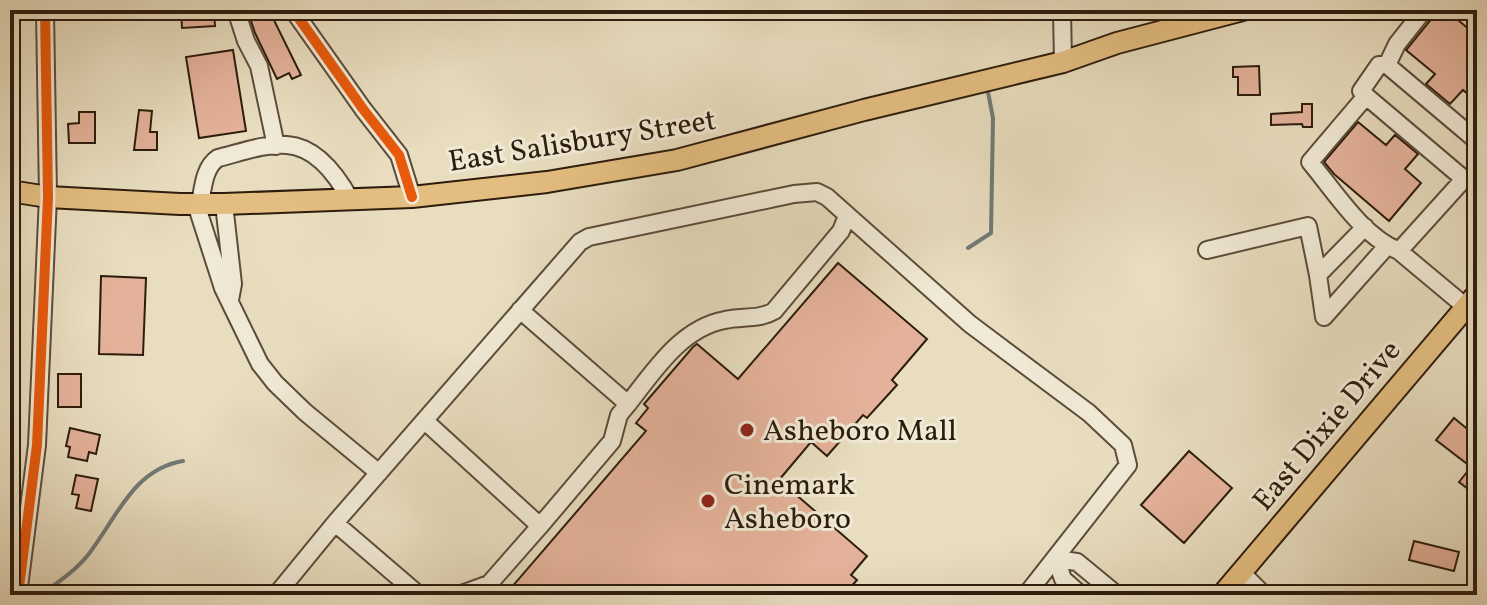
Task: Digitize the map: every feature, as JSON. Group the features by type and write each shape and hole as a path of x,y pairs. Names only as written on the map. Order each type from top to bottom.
{"main road":[{"name":"East Salisbury Street","path":"10,191 48,197 224,204 412,197 547,182 677,160 864,110 1063,62 1117,43 1243,10"},
{"name":"East Dixie Drive","path":"1222,595 1471,301"}],"street":[{"path":"18,595 37,445 48,197 45,10"},
{"path":"236,10 246,41 259,66 276,146"},
{"path":"293,10 399,155 412,197"},
{"path":"1062,10 1063,62"},
{"path":"1387,65 1397,44 1424,10"},
{"path":"1207,250 1308,226 1324,317 1393,248 1471,179 1361,91 1379,65 1387,65 1477,141"},
{"path":"1366,96 1310,162 1365,227 1471,301"},
{"path":"351,201 337,176 328,167 295,146 276,146 218,158 212,162 198,204 223,288 250,347 275,383 379,473"},
{"path":"276,595 574,248 589,237 803,192 817,192 827,197 970,324 1089,413 1123,445 1128,465 1026,595"},
{"path":"224,204 233,284 230,300"},
{"path":"459,595 489,584 540,526 612,441 619,415 669,354 693,331 726,319 761,316 774,311 841,231 847,216"},
{"path":"1318,275 1365,227"},
{"path":"520,310 628,404"},
{"path":"425,421 540,526"},
{"path":"335,523 419,595"},
{"path":"1056,559 1063,579 1081,595"},
{"path":"1056,559 1077,562 1117,595"},
{"path":"1241,572 1264,595"}],"building":[{"path":"181,10 214,10 215,26 182,28"},
{"path":"269,10 301,75 292,79 289,73 277,79 250,18"},
{"path":"1435,10 1446,10 1477,36 1477,102 1463,90 1450,104 1426,84 1435,74 1406,50 1433,17"},
{"path":"233,50 246,131 199,138 186,57"},
{"path":"1259,66 1260,95 1238,95 1238,77 1233,77 1233,67"},
{"path":"1302,104 1312,104 1312,127 1303,127 1302,124 1271,125 1271,114 1302,112"},
{"path":"139,110 152,111 150,132 157,132 157,150 134,150"},
{"path":"79,112 95,112 95,143 69,143 68,124 79,123"},
{"path":"1358,122 1386,145 1395,135 1418,154 1405,169 1421,183 1389,221 1324,162"},
{"name":"Asheboro Mall","path":"838,263 927,339 892,380 897,385 867,418 863,415 827,456 811,442 779,480 867,556 851,575 857,580 844,595 505,595 646,431 636,423 648,408 644,404 693,347 697,344 738,379"},
{"path":"101,276 146,278 143,355 99,354"},
{"path":"58,374 81,374 81,407 58,407"},
{"path":"1454,418 1477,437 1477,496 1459,482 1471,467 1436,440"},
{"path":"70,428 100,435 96,454 89,452 87,461 68,457 70,447 66,446"},
{"path":"1189,451 1232,488 1184,543 1141,505"},
{"path":"76,475 98,479 91,511 76,508 79,495 72,494"},
{"path":"1414,541 1459,552 1454,571 1409,560"}],"waterway":[{"path":"968,248 991,233 993,118 988,92"},
{"path":"39,595 83,561 138,485 151,474 183,461"}],"cycle path":[{"path":"18,595 37,445 48,197 45,10"},
{"path":"293,10 399,155 412,197"}],"place":[{"name":"Asheboro Mall","path":"747,430"},
{"name":"Cinemark Asheboro","path":"708,501"}]}
